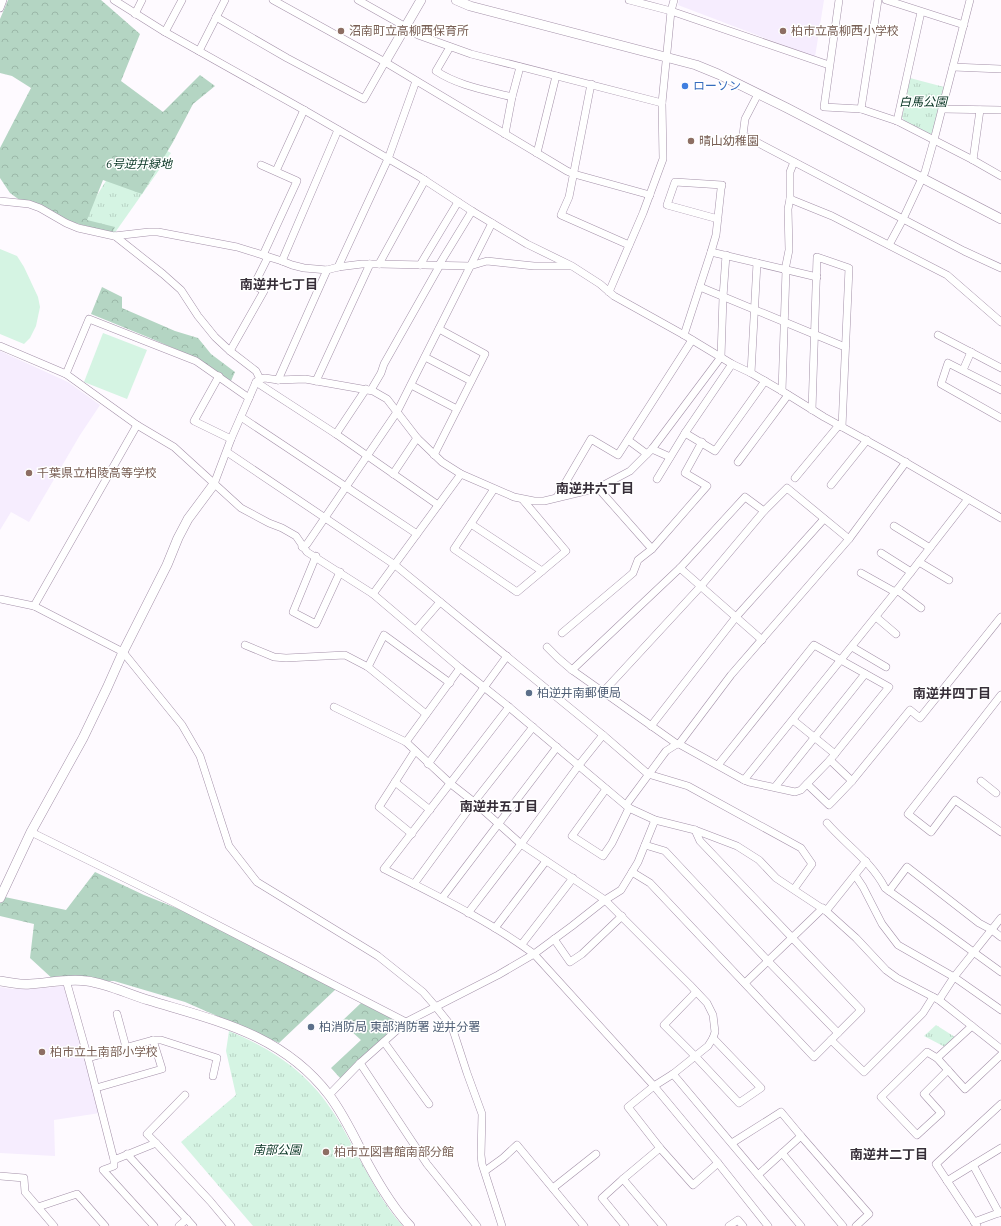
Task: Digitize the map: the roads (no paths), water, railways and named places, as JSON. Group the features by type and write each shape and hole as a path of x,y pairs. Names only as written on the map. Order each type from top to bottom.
{"street":[{"path":"0,8 3,0"},
{"path":"114,0 165,32 425,180 472,211 527,244 572,266 600,284 614,296 732,364 765,381 812,410 906,462 1001,518"},
{"path":"136,14 142,0"},
{"path":"165,32 182,0"},
{"path":"199,51 225,0"},
{"path":"273,0 385,62 574,174 650,195"},
{"path":"358,0 418,35 450,47 520,67 662,103"},
{"path":"216,17 287,58 364,99 421,0"},
{"path":"456,0 470,6 696,65 758,94 1001,218"},
{"path":"629,0 671,11 829,65"},
{"path":"609,292 650,195 663,159 662,103 671,11 674,0"},
{"path":"839,0 824,107 861,109 897,121 1001,176"},
{"path":"861,109 878,0"},
{"path":"886,0 964,25"},
{"path":"889,245 923,178 970,0"},
{"path":"897,121 920,12"},
{"path":"450,47 436,71 448,79 462,84 512,97"},
{"path":"505,134 512,97 520,67"},
{"path":"953,67 1001,68"},
{"path":"537,153 556,76"},
{"path":"338,267 388,159 416,81"},
{"path":"591,84 569,197 561,215 629,245"},
{"path":"758,94 745,119 743,135 964,251 1001,268"},
{"path":"942,109 1001,110"},
{"path":"276,171 304,110"},
{"path":"972,160 980,110"},
{"path":"282,261 338,130"},
{"path":"738,462 785,393 784,322 786,270 789,250 788,209 790,200 790,172 794,162"},
{"path":"230,351 264,291 254,285 297,181 261,165"},
{"path":"379,264 425,180"},
{"path":"684,335 712,252 716,235 718,219 722,185 675,182 667,205 718,219"},
{"path":"790,200 832,216 947,275 1001,322"},
{"path":"0,201 29,204 40,208 78,228 115,236 158,232 237,247 304,268 327,270 338,267 370,264 470,266 487,262 534,266 572,266"},
{"path":"420,265 458,202"},
{"path":"336,434 381,373 384,364 472,211"},
{"path":"302,547 307,544 397,412 492,223"},
{"path":"0,898 31,832 83,738 107,688 122,652 167,565 178,538 188,519 214,484 231,439 258,380 256,371 230,351 216,337 198,316 181,290 115,236"},
{"path":"712,252 817,277"},
{"path":"258,380 266,378 278,380 305,379 369,390 387,400 417,438 442,462 461,474 523,500 544,501 598,488 630,471 652,448 721,357 726,255"},
{"path":"795,478 841,426 849,268 818,257 812,410"},
{"path":"751,373 757,262"},
{"path":"316,381 370,264"},
{"path":"278,380 327,270"},
{"path":"700,287 845,347"},
{"path":"66,374 89,319 196,361 249,398"},
{"path":"434,455 485,354 439,329"},
{"path":"938,335 1001,368"},
{"path":"557,497 591,439 618,455 692,340"},
{"path":"0,346 66,374 137,425 174,447 241,508 296,536 302,547 307,552 316,556 373,594 628,807 656,820 695,830 737,846 759,860 776,878 824,910 856,938 886,970 897,978 936,999 1001,1049"},
{"path":"962,370 971,352"},
{"path":"425,357 471,381"},
{"path":"1001,390 948,363 941,384 1001,418"},
{"path":"657,479 685,433 732,364"},
{"path":"219,376 194,421 231,439"},
{"path":"258,380 438,506"},
{"path":"685,433 715,451 765,381"},
{"path":"411,385 457,409"},
{"path":"241,417 417,534"},
{"path":"34,606 137,425"},
{"path":"393,474 417,438"},
{"path":"628,440 646,454"},
{"path":"831,485 867,440"},
{"path":"562,633 633,573 638,560 652,549 706,486 685,473 702,442"},
{"path":"652,448 670,457"},
{"path":"227,452 394,565 507,656 648,774 688,786 801,848 812,864 794,889"},
{"path":"606,789 572,836 603,856 612,843 628,807 648,774 666,751 678,744 731,675 849,540 906,462"},
{"path":"373,594 461,474"},
{"path":"598,488 652,549"},
{"path":"603,692 701,586 764,512 787,488 849,540"},
{"path":"494,489 454,549 517,592 566,551 523,500"},
{"path":"572,670 680,568 745,497 764,512"},
{"path":"744,780 876,617 968,499"},
{"path":"650,726 736,617 824,519"},
{"path":"471,524 542,571"},
{"path":"894,526 930,548"},
{"path":"881,553 911,572"},
{"path":"316,556 293,612 316,624 340,572"},
{"path":"919,562 949,580"},
{"path":"680,568 762,640"},
{"path":"861,573 896,591 921,608"},
{"path":"0,599 34,606 122,652 182,726 200,756 229,846 257,882 378,956 423,992 436,1007 452,1028 482,1114 481,1155 502,1226"},
{"path":"416,630 440,602"},
{"path":"876,617 896,634"},
{"path":"808,784 829,805 841,794 910,710 920,718 1001,617"},
{"path":"368,667 384,635 450,683"},
{"path":"245,645 274,657 286,658 345,655 368,667 426,714"},
{"path":"548,647 572,670 650,726 678,744 744,780 795,792 801,790 808,784 830,760 889,687 814,645 718,765"},
{"path":"852,647 886,667"},
{"path":"428,764 507,656"},
{"path":"406,742 460,668"},
{"path":"775,787 865,674"},
{"path":"1001,695 908,814 931,832 955,800 1001,832"},
{"path":"334,707 406,742 450,784 474,802 520,844 605,900 707,1003 713,1015 715,1032 708,1046 674,1074 654,1086 628,1107 660,1148 692,1185 718,1163"},
{"path":"509,707 384,869 468,912 522,944 534,954 654,1086 768,1226"},
{"path":"792,720 835,754"},
{"path":"414,884 474,802 533,727"},
{"path":"468,912 603,735"},
{"path":"442,898 558,747"},
{"path":"412,834 379,807 415,751"},
{"path":"830,760 852,781"},
{"path":"981,781 996,793"},
{"path":"395,782 430,810"},
{"path":"329,1095 360,1063 406,1022 498,975 534,954 620,890 632,872 656,820"},
{"path":"827,823 866,861 885,888 1001,972"},
{"path":"632,872 650,882 814,1057 861,1010 700,841 695,830"},
{"path":"31,832 173,902 406,1022"},
{"path":"645,845 665,851 838,1033"},
{"path":"495,928 546,861"},
{"path":"745,983 824,910 866,861"},
{"path":"889,891 907,867 979,923 1001,937"},
{"path":"855,875 863,887 882,924 898,945 954,977 1001,1010"},
{"path":"522,944 572,878"},
{"path":"554,939 570,962 582,954 622,916"},
{"path":"831,1040 864,1072 936,999 1001,918"},
{"path":"66,980 114,1160 114,1166 104,1170 154,1226"},
{"path":"0,981 30,984 66,980 87,981 108,986 230,1026 261,1039 279,1049 300,1065 329,1095 350,1128 368,1164 384,1191 403,1219 410,1226"},
{"path":"696,992 664,1025 739,1103 761,1088 713,1038"},
{"path":"117,1014 126,1047"},
{"path":"938,1058 972,1026"},
{"path":"88,1058 153,1040 161,1040 217,1058 212,1076"},
{"path":"96,1088 162,1069 153,1040"},
{"path":"384,1042 429,1104"},
{"path":"948,1070 924,1094 940,1113 917,1135 881,1097 927,1052 938,1058 965,1089 1001,1055"},
{"path":"360,1063 427,1164 477,1226"},
{"path":"674,1074 801,1226"},
{"path":"185,1095 147,1134 210,1201 231,1226"},
{"path":"973,1165 1000,1213 975,1224 936,1164 1001,1104"},
{"path":"732,1144 781,1112 869,1214 856,1226"},
{"path":"758,1175 801,1136"},
{"path":"114,1160 156,1143"},
{"path":"485,1172 517,1145 584,1226"},
{"path":"625,1226 602,1198 660,1148"},
{"path":"947,1181 1001,1148"},
{"path":"782,1153 843,1226"},
{"path":"127,1154 193,1226"},
{"path":"553,1188 596,1154"},
{"path":"0,1176 24,1178 26,1192 54,1226"},
{"path":"623,1179 663,1226"},
{"path":"38,1207 77,1194 105,1226"},
{"path":"178,1226 187,1219"},
{"path":"729,1226 738,1220 743,1226"}],"place":[{"name":"沼南町立高柳西保育所","path":"341,31"},
{"name":"柏市立高柳西小学校","path":"783,31"},
{"name":"ローソン","path":"685,86"},
{"name":"晴山幼稚園","path":"691,141"},
{"name":"千葉県立柏陵高等学校","path":"29,473"},
{"name":"柏逆井南郵便局","path":"529,693"},
{"name":"柏消防局 東部消防署 逆井分署","path":"311,1027"},
{"name":"柏市立土南部小学校","path":"42,1052"},
{"name":"柏市立図書館南部分館","path":"326,1152"}],"district":[{"name":"南逆井七丁目","path":"279,284"},
{"name":"南逆井六丁目","path":"595,488"},
{"name":"南逆井四丁目","path":"952,693"},
{"name":"南逆井五丁目","path":"499,806"},
{"name":"南逆井二丁目","path":"889,1154"}],"park label":[{"name":"白馬公園","path":"923,102"},
{"name":"6号逆井緑地","path":"139,164"},
{"name":"南部公園","path":"277,1150"}]}
